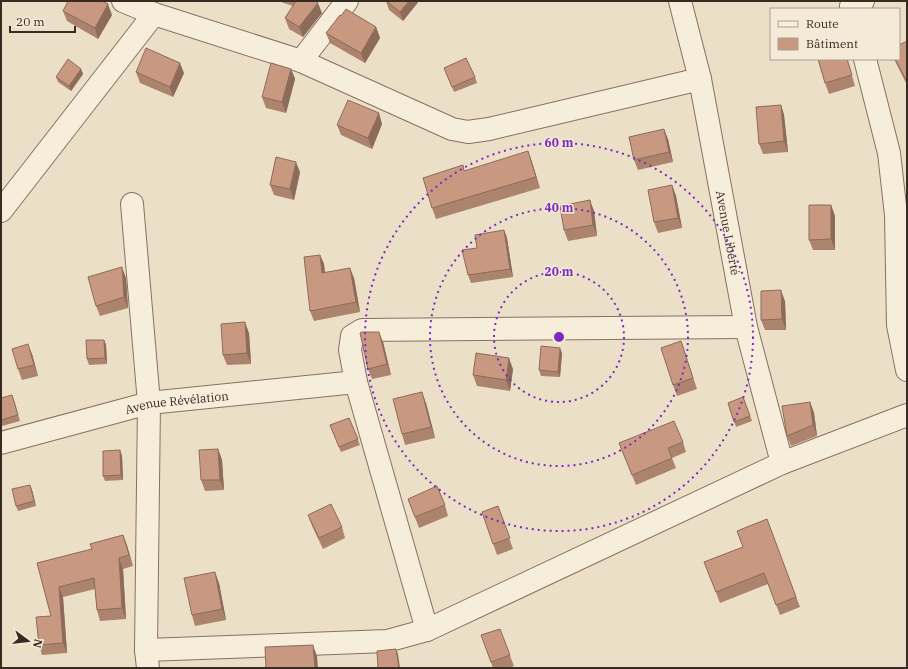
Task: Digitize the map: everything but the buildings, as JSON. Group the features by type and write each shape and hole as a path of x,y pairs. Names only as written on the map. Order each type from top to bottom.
{"street":[{"path":"123,1 154,14 301,61 452,129 468,132 489,129 700,79"},
{"path":"301,61 347,1"},
{"name":"Avenue Liberté","path":"680,1 700,79 746,327 782,463"},
{"path":"852,8 852,6 863,1"},
{"path":"1,212 154,14"},
{"path":"865,60 889,153 896,215 898,325 907,370"},
{"path":"132,204 149,403 147,659 387,641 427,630 782,463 907,416"},
{"path":"427,630 356,382 350,350 352,336 362,330 746,327"},
{"name":"Avenue Révélation","path":"1,443 149,403 356,382"}]}
